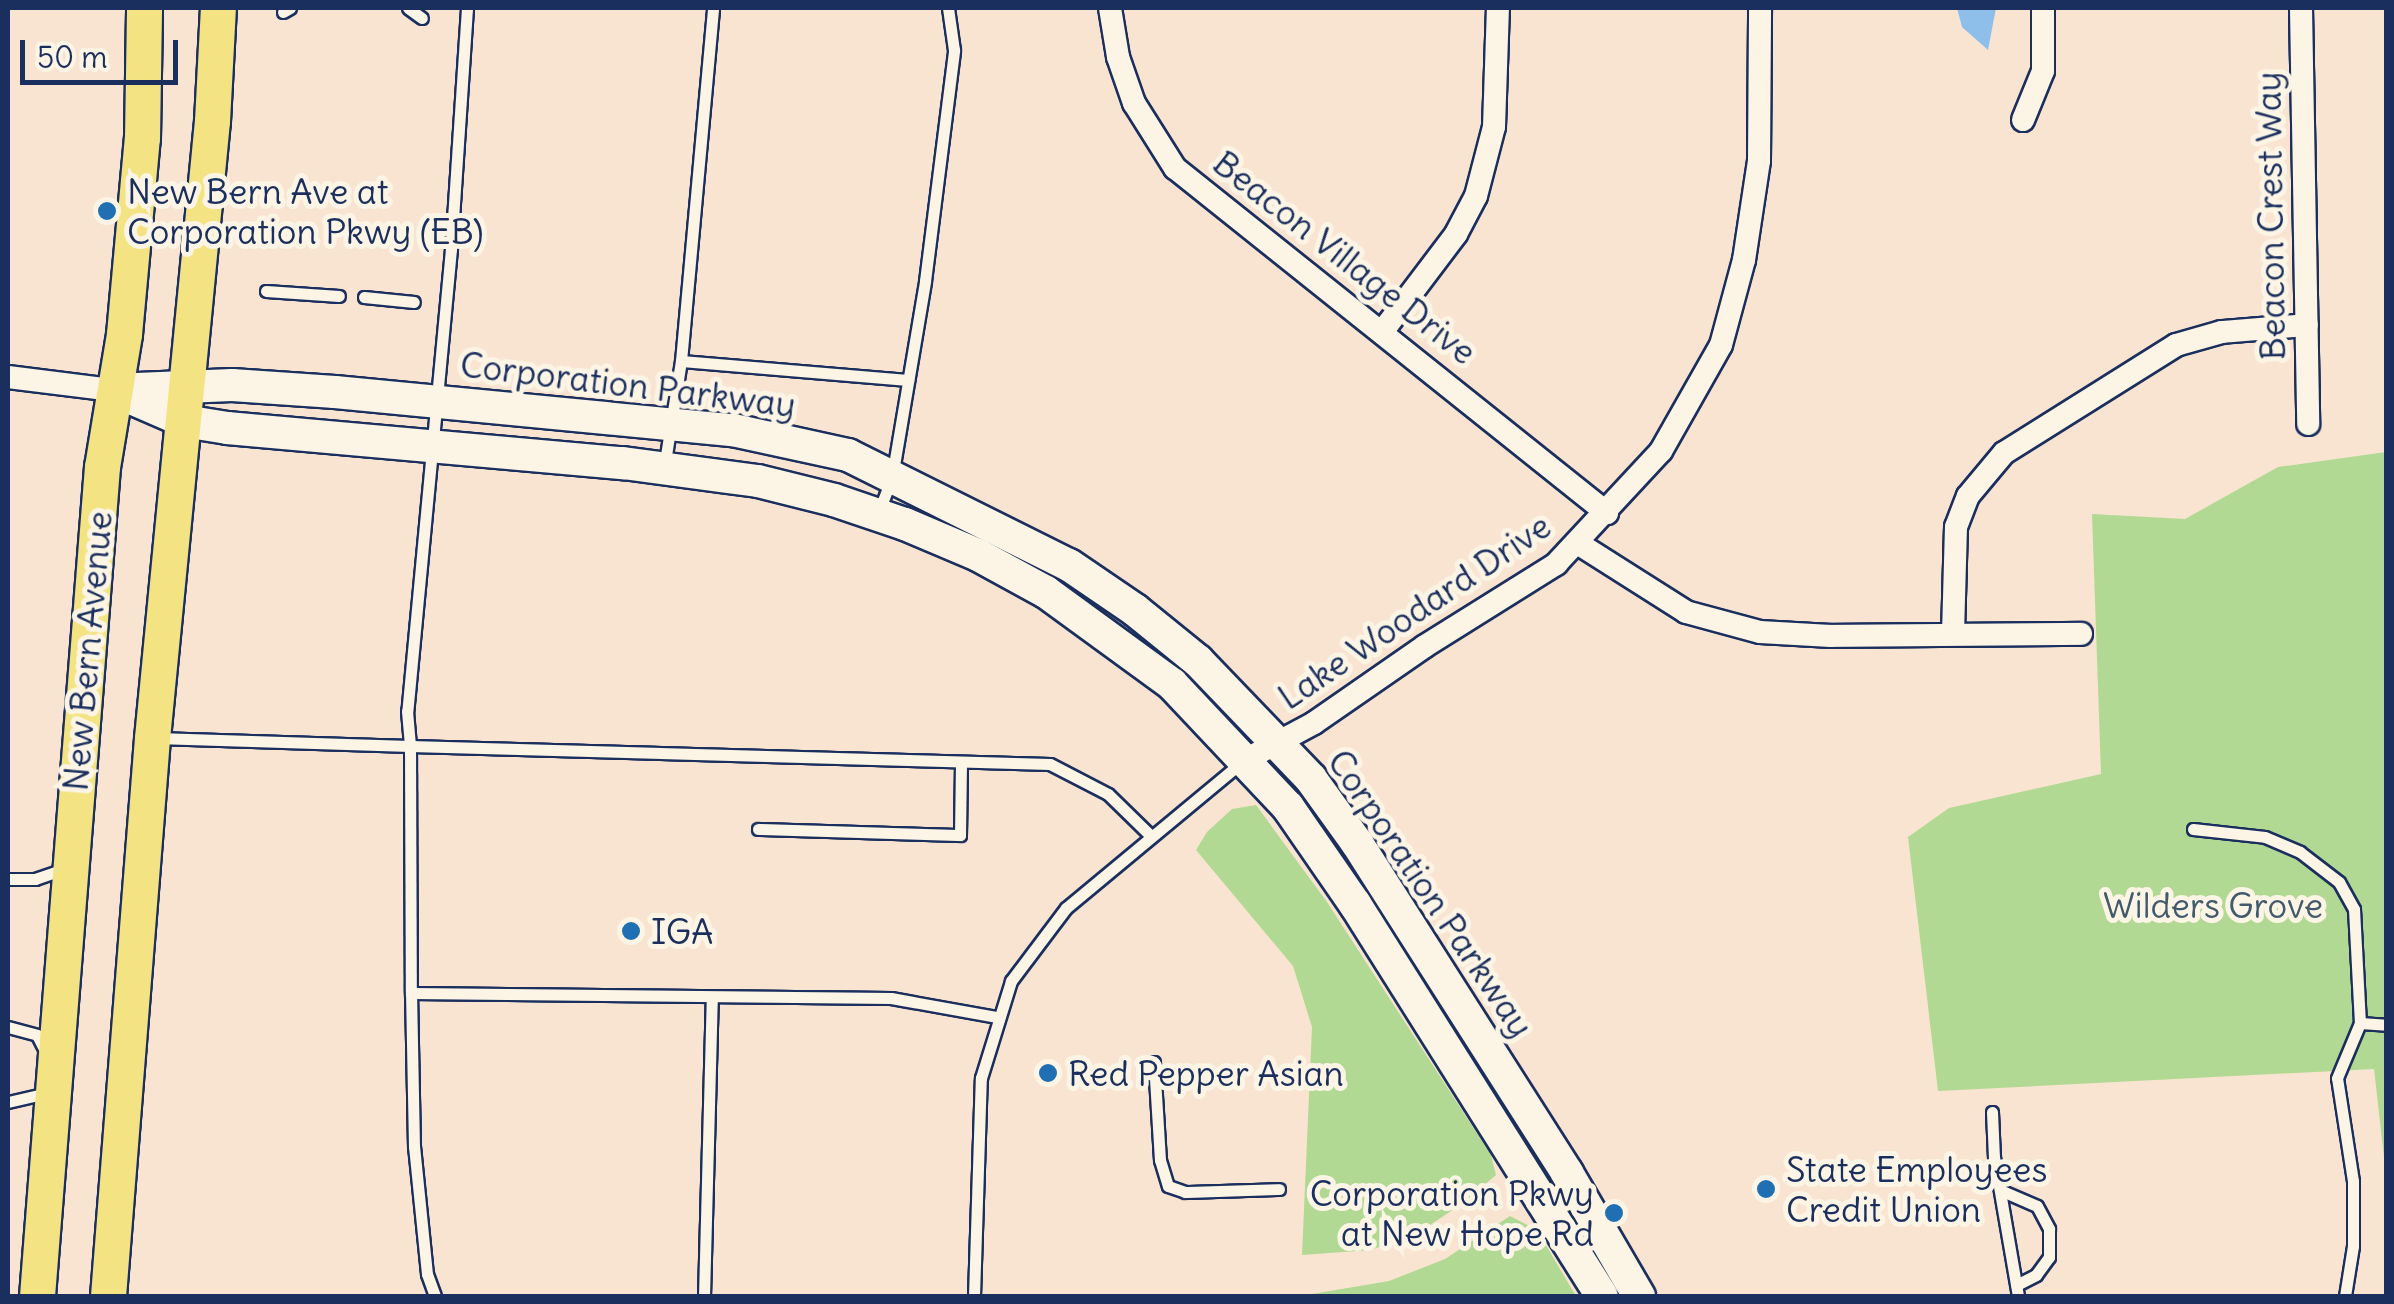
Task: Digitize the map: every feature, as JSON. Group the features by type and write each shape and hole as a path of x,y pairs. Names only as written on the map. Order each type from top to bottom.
{"main road":[{"name":"New Bern Avenue","path":"37,1296 102,466 124,334 142,138 144,8"},
{"name":"New Bern Avenue","path":"108,1296 152,738 186,404 218,8"},
{"name":"Corporation Parkway","path":"186,404 232,386 668,422 814,446 848,455 1017,536 1103,587 1198,660 1279,743 1357,843 1637,1289"},
{"name":"Corporation Parkway","path":"113,390 434,446 664,468 796,490 878,515 978,555 1079,614 1172,684 1247,760 1312,838 1602,1296"}],"street":[{"name":"Beacon Village Drive","path":"1110,8 1126,81 1164,154 1233,218 1607,512"},
{"path":"1382,332 1456,234 1476,196 1494,127 1498,8"},
{"name":"Lake Woodard Drive","path":"1247,760 1556,564 1579,544 1661,451 1721,344 1754,210 1759,161 1760,8"},
{"path":"2023,120 2044,71 2043,8"},
{"name":"Beacon Crest Way","path":"2300,8 2308,424"},
{"path":"1953,634 1956,527 1968,496 2004,453 2176,345 2222,332 2307,325"},
{"name":"Corporation Parkway","path":"8,377 113,390"},
{"path":"1579,544 1659,599 1729,626 1791,636 2081,634"}],"lane":[{"path":"408,8 422,18"},
{"path":"435,1296 427,1274 414,1147 409,678 438,402 467,8"},
{"path":"664,468 668,422 681,361 714,8"},
{"path":"878,515 892,477 908,380 954,50 948,8"},
{"path":"266,290 339,296"},
{"path":"364,297 414,302"},
{"path":"681,361 908,380"},
{"path":"152,738 1050,764 1108,794 1150,836"},
{"path":"974,1296 982,1078 997,1017 1011,981 1037,940 1066,908 1225,772 1247,760"},
{"path":"758,829 960,835 961,762"},
{"path":"2193,829 2265,836 2300,852 2339,882 2354,909 2360,1022 2338,1078 2353,1181 2353,1246 2346,1296"},
{"path":"8,879 34,879 68,868"},
{"path":"411,993 891,998 997,1017"},
{"path":"704,1296 712,998"},
{"path":"2360,1022 2386,1024"},
{"path":"8,1027 36,1035 52,1078 8,1102"},
{"path":"1154,1062 1160,1160 1168,1186 1186,1192 1280,1190"},
{"path":"1992,1112 2000,1190 2016,1291 2050,1257 2049,1228 2037,1206 2000,1190"}],"green space":[{"name":"Wilders Grove","path":"2386,452 2386,1175 2374,1069 1938,1091 1908,837 1949,808 2101,774 2092,514 2185,519 2278,467"},
{"path":"1256,805 1327,902 1491,1155 1496,1175 1463,1203 1418,1233 1371,1250 1302,1255 1312,1027 1293,966 1196,850 1207,832 1232,809"},
{"path":"1510,1216 1537,1230 1576,1296 1300,1296 1389,1281 1445,1259"}],"water":[{"path":"1957,8 1996,8 1988,50 1962,27"}],"place":[{"name":"New Bern Ave at Corporation Pkwy (EB)","path":"107,211"},
{"name":"IGA","path":"631,931"},
{"name":"Red Pepper Asian","path":"1048,1073"},
{"name":"State Employees Credit Union","path":"1766,1189"},
{"name":"Corporation Pkwy at New Hope Rd","path":"1614,1213"}]}
